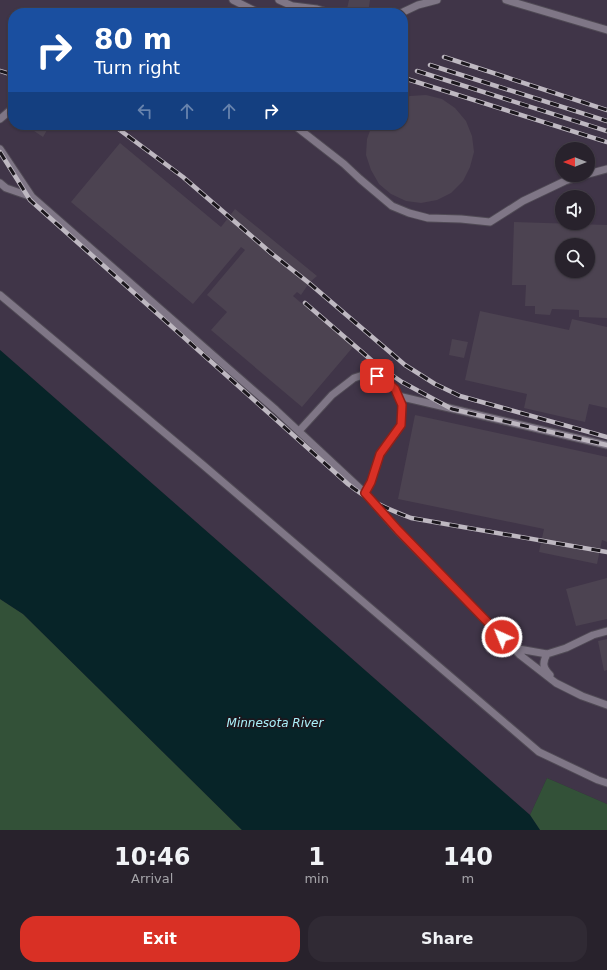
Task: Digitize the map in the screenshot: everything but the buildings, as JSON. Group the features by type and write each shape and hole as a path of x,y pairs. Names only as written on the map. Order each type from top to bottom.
{"lane":[{"path":"234,0 249,8"},
{"path":"279,0 297,8"},
{"path":"408,10 418,5 437,0"},
{"path":"506,0 607,30"},
{"path":"293,6 309,8"},
{"path":"0,119 8,112"},
{"path":"300,130 344,164 392,206 409,213 428,218 490,222 523,201 563,182"},
{"path":"0,149 32,197 299,431 365,493 398,530 520,655 556,683 582,696 607,705"},
{"path":"595,172 607,169"},
{"path":"0,183 6,188 32,197"},
{"path":"0,296 197,460 539,752 607,783"},
{"path":"299,431 332,395 354,378 370,373 385,379 395,389 402,405 401,425 380,454 371,482 365,493"},
{"path":"398,396 607,445"},
{"path":"513,648 547,654 566,648 593,635 607,631"},
{"path":"547,654 543,661 544,669 556,683"}],"shaded area":[{"path":"0,0 607,0 607,804 547,778 530,815 0,350"}],"green space":[{"path":"0,599 23,614 242,830 0,830"},
{"path":"547,778 607,804 607,830 540,830 530,815"}],"water":[{"name":"Minnesota River","path":"0,350 530,815 540,830 242,830 23,614 0,599"}],"railway":[{"path":"444,57 607,110"},
{"path":"430,65 607,121"},
{"path":"0,71 8,73"},
{"path":"417,71 607,131"},
{"path":"408,79 607,142"},
{"path":"120,130 183,177 405,365 435,384 460,396 607,437"},
{"path":"0,152 30,200 348,484 363,495 386,508 411,518 607,552"},
{"path":"305,303 377,365 402,382 452,409 607,445"}],"route":[{"path":"377,376 385,379 395,389 402,405 401,425 380,454 374,468 371,482 365,493 398,530 502,637"}]}
